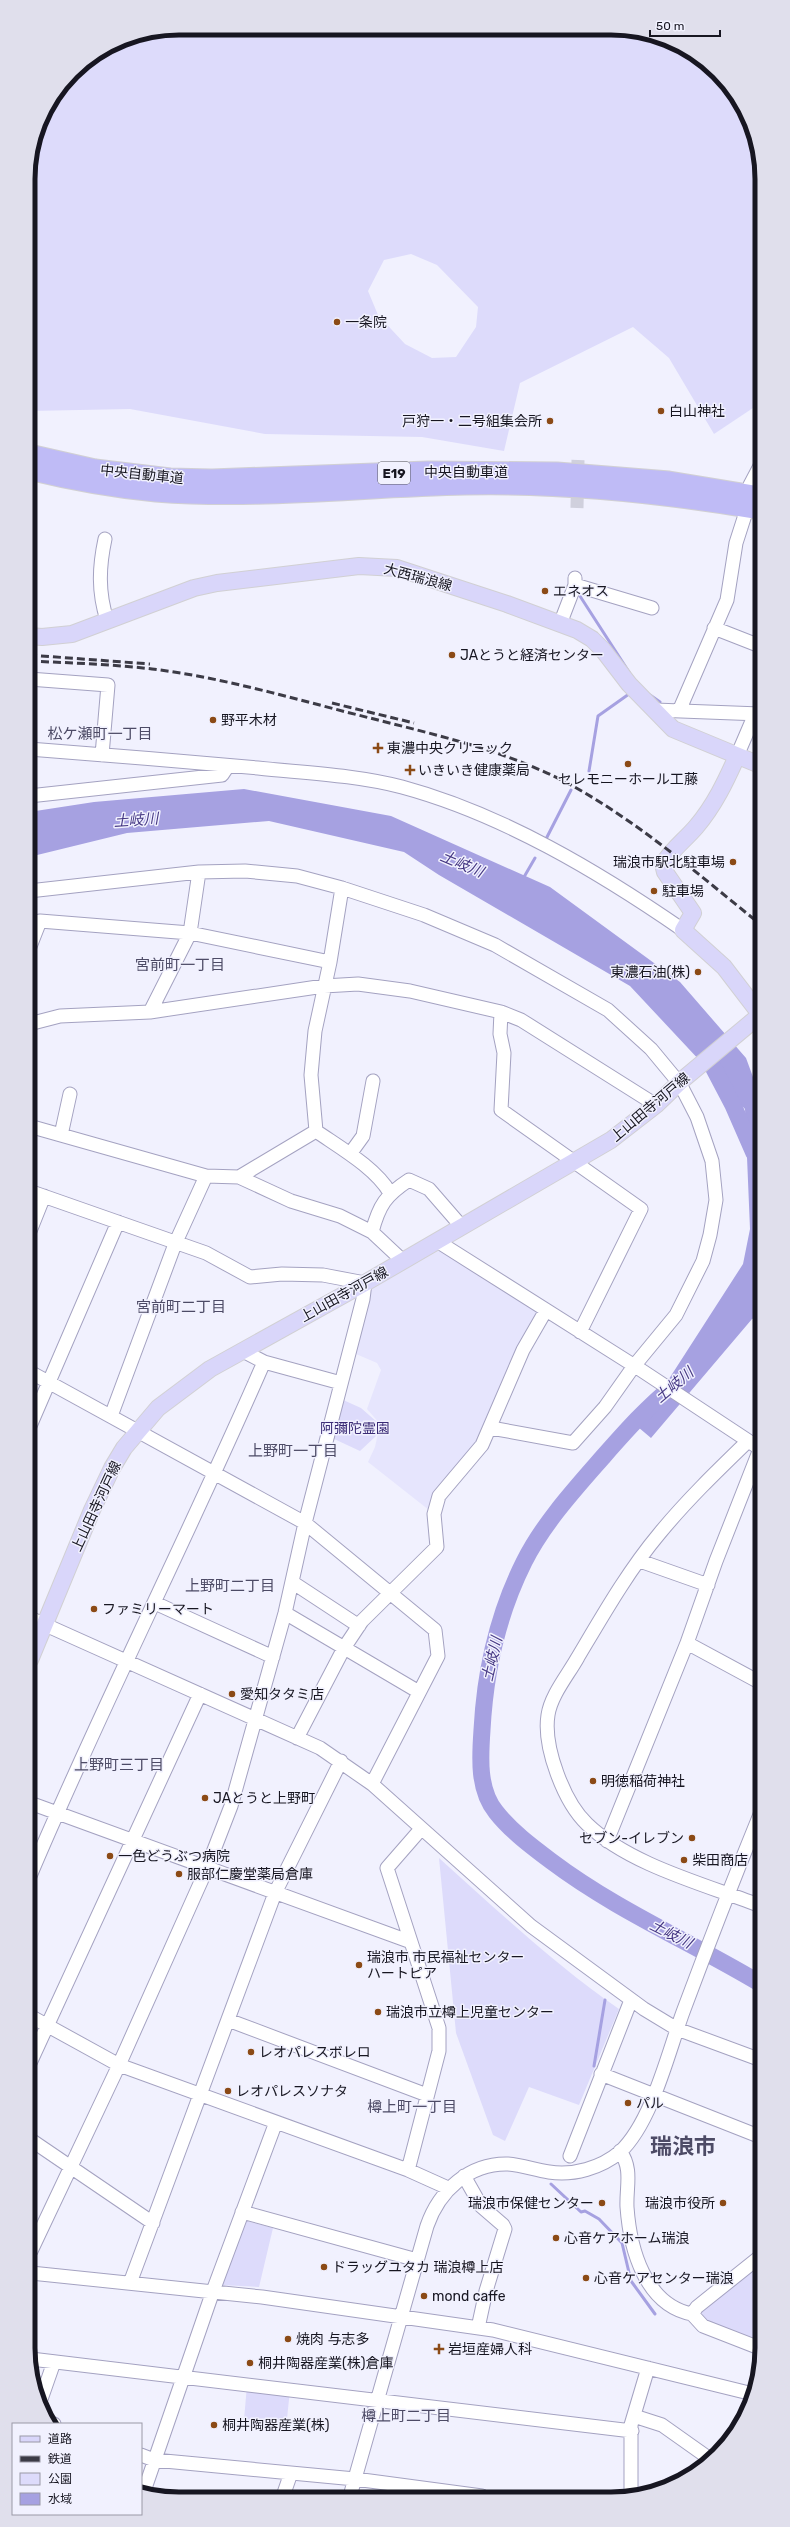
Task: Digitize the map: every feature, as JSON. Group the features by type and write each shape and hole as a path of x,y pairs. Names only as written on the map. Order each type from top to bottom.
{"highway":[{"name":"中央自動車道","path":"35,455 94,469 170,478 212,479 428,471 557,472 669,481 755,491"},
{"name":"中央自動車道","path":"35,471 80,482 157,492 279,493 522,484 591,487 656,494 752,513"}],"main road":[{"name":"大西瑞浪線","path":"35,636 72,634 194,588 217,583 378,565 413,573 560,624 592,639 630,684 667,724 681,733 755,763"},
{"path":"683,930 693,913 665,872 663,864 678,843 695,828 717,798 737,756"},
{"name":"上山田寺河戸線","path":"683,930 724,967 755,1007"},
{"name":"上山田寺河戸線","path":"35,1648 92,1510 112,1468 138,1431 158,1408 210,1369 403,1261 611,1140 656,1105 755,1018"}],"street":[{"path":"679,711 730,591 736,543 752,513"},
{"path":"105,539 101,561 100,583 107,620"},
{"path":"560,624 575,581 652,608"},
{"path":"714,628 755,644"},
{"path":"35,679 108,684 102,754"},
{"path":"655,710 755,714"},
{"path":"737,756 755,718"},
{"path":"35,749 344,776 402,787 472,811 592,871 628,892 683,930"},
{"path":"35,795 222,775 228,766"},
{"path":"35,890 199,872 245,871 297,876 342,888 424,915 495,946 608,1010 651,1049 681,1082 697,1116 712,1161 716,1200 703,1261 693,1284 676,1315 605,1408 573,1443 491,1428"},
{"path":"150,1012 190,933 199,872"},
{"path":"316,1131 311,1075 315,1031 330,962 342,888"},
{"path":"35,933 40,921 190,933 330,962"},
{"path":"35,1022 60,1016 150,1012 324,986 358,984 410,991 501,1012 532,1027 656,1105"},
{"path":"501,1012 500,1034 504,1053 501,1110 642,1209 580,1332"},
{"path":"350,1154 363,1136 373,1081"},
{"path":"61,1135 70,1094"},
{"path":"35,1128 206,1176 239,1177 290,1201 340,1216 372,1232 403,1261"},
{"path":"316,1131 350,1154 386,1184 390,1192"},
{"path":"239,1177 316,1131"},
{"path":"111,1416 175,1244 206,1176"},
{"path":"372,1232 376,1217 390,1192 409,1180 429,1189 462,1227"},
{"path":"35,1193 175,1244 206,1253 250,1277 282,1274 323,1275 364,1283 363,1299 305,1523 285,1613 231,1806 207,1868 119,2065 35,2243"},
{"path":"35,1218 44,1196"},
{"path":"35,1414 118,1222"},
{"path":"437,1241 637,1368 755,1446"},
{"path":"297,1738 344,1648 358,1626 389,1592 437,1547 434,1514 439,1496 482,1445 491,1428 494,1414 523,1350 546,1310"},
{"path":"243,1351 264,1362 341,1383"},
{"path":"35,1864 57,1813 216,1474 264,1362"},
{"path":"35,1374 305,1523 435,1630 438,1656 372,1784"},
{"path":"748,1441 704,1484 664,1529 640,1561 602,1617 556,1694 548,1714 547,1732 560,1786 586,1824 608,1841 642,1861 755,1904"},
{"path":"608,1841 687,1643 755,1462"},
{"path":"640,1561 708,1585"},
{"path":"292,1582 358,1626"},
{"path":"156,1603 273,1657"},
{"path":"285,1613 419,1692"},
{"path":"35,1620 200,1694 256,1721 297,1738 341,1761 372,1784 531,1926 631,2000 677,2029 755,2058"},
{"path":"687,1643 755,1679"},
{"path":"35,2052 134,1841 200,1694"},
{"path":"130,2283 275,1893 341,1761"},
{"path":"35,1805 411,1942"},
{"path":"351,2492 376,2400 431,2214 448,2188 464,2176 491,2166 506,2164 551,2172 579,2171 599,2164 620,2152 631,2139 654,2095 682,2014 755,1827"},
{"path":"408,2170 439,2051 439,2028 387,1868 421,1829"},
{"path":"570,2156 631,2000"},
{"path":"35,2018 119,2065 408,2170 448,2188"},
{"path":"228,2020 427,2095"},
{"path":"601,2074 755,2135"},
{"path":"145,2488 213,2291 276,2122"},
{"path":"35,2143 153,2223"},
{"path":"620,2152 628,2167 627,2206 629,2227 634,2250 644,2273 655,2292 668,2304 680,2312 692,2314 703,2326 755,2346"},
{"path":"464,2176 482,2206 504,2225 505,2229 486,2291 478,2328"},
{"path":"242,2212 417,2260"},
{"path":"692,2314 697,2307 755,2261"},
{"path":"35,2273 213,2291 478,2328 538,2340 747,2393"},
{"path":"35,2360 632,2431"},
{"path":"43,2394 54,2362"},
{"path":"631,2491 632,2431 634,2416 648,2368"},
{"path":"634,2416 662,2425 706,2456"},
{"path":"142,2455 154,2460 355,2479 419,2492"},
{"path":"284,2492 291,2473"}],"shaded area":[{"path":"437,1241 546,1310 494,1414 434,1514 368,1462 375,1447 380,1424 367,1409 381,1370 377,1363 349,1351 365,1283"}],"green space":[{"path":"170,35 630,36 666,46 691,59 713,77 731,99 740,115 750,142 755,170 755,407 714,434 669,358 633,327 520,383 504,451 422,437 265,434 130,409 35,411 36,160 46,124 59,99 77,77 99,59 115,50 142,40","holes":["411,254 437,265 478,307 476,327 456,357 432,358 405,344 378,315 368,291 384,260"]},
{"name":"阿彌陀霊園","path":"341,1399 361,1408 377,1422 375,1428 376,1436 360,1451 332,1438"},
{"path":"439,1858 549,1956 619,2009 579,2105 529,2087 505,2141 493,2135 456,2033"},
{"path":"246,2221 273,2228 259,2287 221,2285"},
{"path":"755,2266 755,2342 705,2320 701,2311"},
{"path":"247,2385 290,2390 286,2428 244,2420"}],"water":[{"path":"244,789 391,816 550,887 680,982 746,1058 755,1082 755,1318 752,1319 651,1438 638,1427 743,1264 750,1229 745,1109 630,986 439,875 404,852 269,821 127,833 35,856 35,811 94,802"}],"waterway":[{"path":"578,593 629,672"},
{"path":"589,771 598,716 629,694"},
{"path":"650,695 660,702"},
{"path":"546,839 571,790"},
{"path":"524,877 535,858"},
{"name":"土岐川","path":"712,1065 733,1105 754,1153"},
{"name":"土岐川","path":"673,1386 636,1420 570,1495 540,1534 524,1562 500,1623 490,1665 486,1687 481,1752 483,1784 490,1803 502,1819 529,1844 576,1879 601,1895 755,1981"},
{"path":"594,2066 605,2000"},
{"path":"551,2184 581,2212 585,2211 599,2219 622,2243 631,2281 655,2314"}],"tunnel":[{"path":"577,508 578,460"}],"railway":[{"path":"35,655 150,664"},
{"path":"35,661 137,667 209,678 266,691 476,746 501,754 548,773 571,785 621,816 668,850 755,920"},
{"path":"332,703 414,723"}],"place":[{"name":"一条院","path":"337,322"},
{"name":"白山神社","path":"661,411"},
{"name":"戸狩一・二号組集会所","path":"550,421"},
{"name":"エネオス","path":"545,591"},
{"name":"JAとうと経済センター","path":"452,655"},
{"name":"野平木材","path":"213,720"},
{"name":"東濃中央クリニック","path":"378,748"},
{"name":"セレモニーホール工藤","path":"628,764"},
{"name":"いきいき健康薬局","path":"410,770"},
{"name":"瑞浪市駅北駐車場","path":"733,862"},
{"name":"駐車場","path":"654,891"},
{"name":"東濃石油(株)","path":"698,972"},
{"name":"ファミリーマート","path":"94,1609"},
{"name":"愛知タタミ店","path":"232,1694"},
{"name":"明徳稲荷神社","path":"593,1781"},
{"name":"JAとうと上野町","path":"205,1798"},
{"name":"セブン-イレブン","path":"692,1838"},
{"name":"一色どうぶつ病院","path":"110,1856"},
{"name":"柴田商店","path":"684,1860"},
{"name":"服部仁慶堂薬局倉庫","path":"179,1874"},
{"name":"瑞浪市 市民福祉センター ハートピア","path":"359,1965"},
{"name":"瑞浪市立樽上児童センター","path":"378,2012"},
{"name":"レオパレスボレロ","path":"251,2052"},
{"name":"レオパレスソナタ","path":"228,2091"},
{"name":"パル","path":"628,2103"},
{"name":"瑞浪市保健センター","path":"602,2203"},
{"name":"瑞浪市役所","path":"723,2203"},
{"name":"心音ケアホーム瑞浪","path":"556,2238"},
{"name":"ドラッグユタカ 瑞浪樽上店","path":"324,2267"},
{"name":"心音ケアセンター瑞浪","path":"586,2278"},
{"name":"mond caffe","path":"424,2296"},
{"name":"焼肉 与志多","path":"288,2339"},
{"name":"岩垣産婦人科","path":"439,2349"},
{"name":"桐井陶器産業(株)倉庫","path":"250,2363"},
{"name":"桐井陶器産業(株)","path":"214,2425"}],"district":[{"name":"松ケ瀬町一丁目","path":"100,734"},
{"name":"宮前町一丁目","path":"180,965"},
{"name":"宮前町二丁目","path":"181,1307"},
{"name":"上野町一丁目","path":"293,1451"},
{"name":"上野町二丁目","path":"230,1586"},
{"name":"上野町三丁目","path":"119,1765"},
{"name":"樽上町一丁目","path":"412,2107"},
{"name":"瑞浪市","path":"683,2146"},
{"name":"樽上町二丁目","path":"406,2416"}]}
